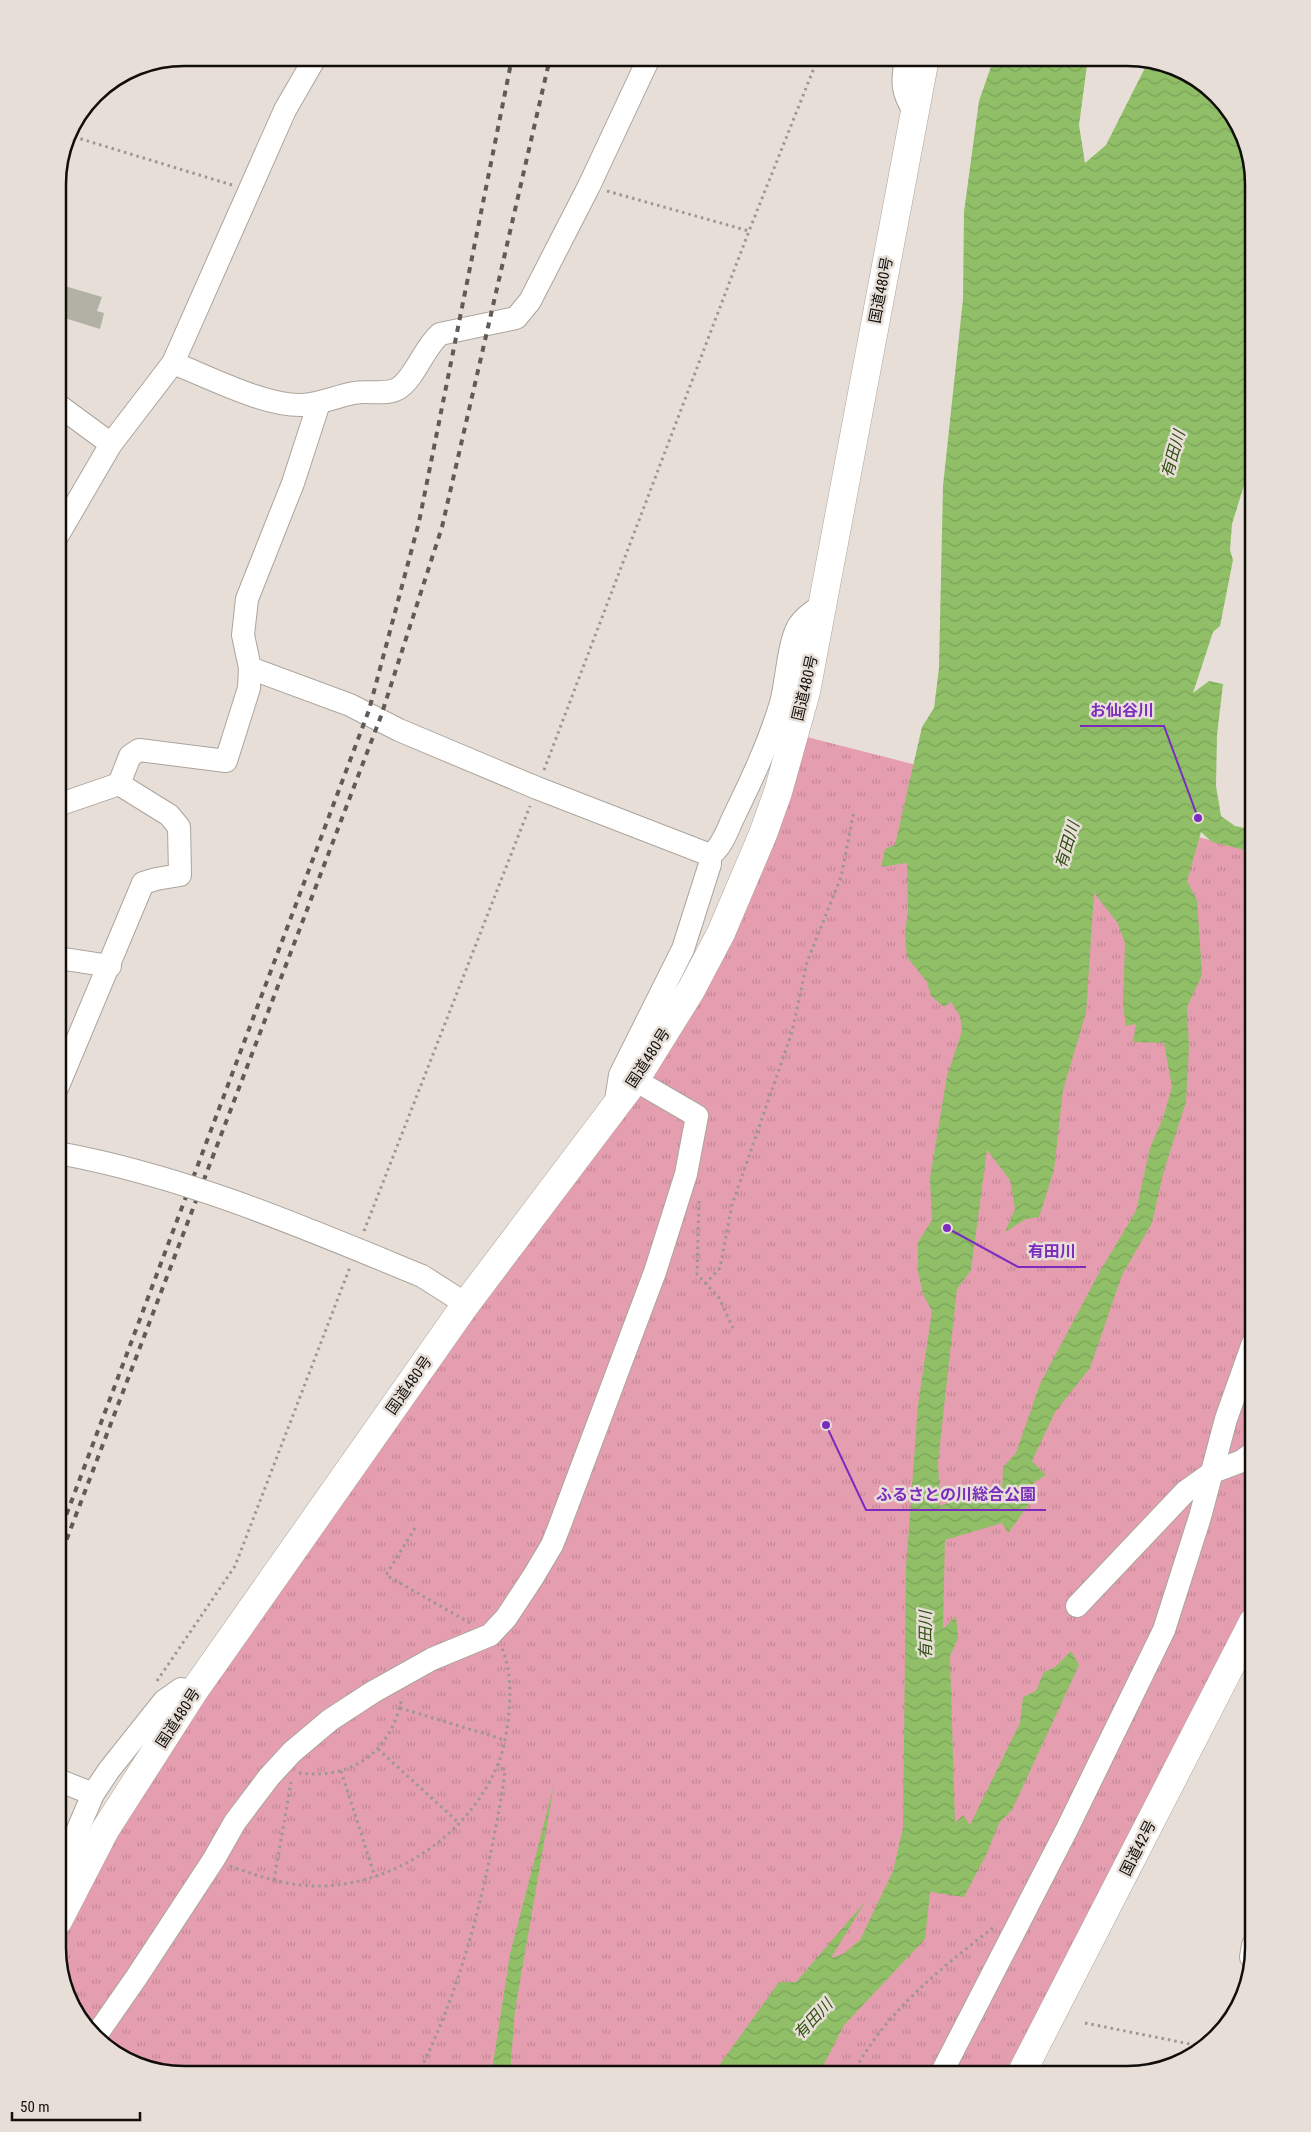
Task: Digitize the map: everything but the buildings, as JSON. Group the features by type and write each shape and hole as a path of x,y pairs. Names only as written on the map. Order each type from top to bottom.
{"highway":[{"name":"国道480号","path":"66,1905 105,1830 194,1691 466,1304 635,1080 691,990 721,933 763,834 778,792 806,692 923,67"},
{"name":"国道42号","path":"1025,2066 1245,1639"}],"street":[{"path":"67,520 111,444 173,362 284,110 310,66"},
{"path":"173,362 258,396 302,405 319,403 355,393 393,392 408,380 431,342 440,334 516,318 530,301 589,186 645,66"},
{"path":"905,67 902,83 906,99 915,113"},
{"path":"67,802 119,784 130,756 139,750 226,761 249,688 250,668 243,635 247,599 292,483 319,403"},
{"path":"67,412 111,444"},
{"path":"615,1107 620,1075 683,949 710,864 710,855 720,844 732,821 770,737 781,701 798,626 808,614 822,606"},
{"path":"250,668 350,705 399,730 537,788 710,855"},
{"path":"66,1066 143,884 156,879 180,875 179,827 168,815 119,784"},
{"path":"67,959 110,966"},
{"path":"99,2030 136,1978 214,1859 235,1822 255,1794 287,1769 310,1736 330,1720 432,1659 490,1634 506,1618 552,1545 598,1426 673,1219 686,1174 697,1116 635,1080"},
{"path":"66,1155 173,1181 230,1200 422,1276 466,1304"},
{"path":"946,2066 1059,1846 1155,1651 1172,1609 1213,1472 1226,1420 1245,1368"},
{"path":"1077,1606 1177,1500 1195,1484 1213,1472 1245,1459"},
{"path":"66,1857 93,1794 108,1770 164,1701 181,1689 194,1691"},
{"path":"66,1783 93,1794"}],"path":[{"path":"362,1236 537,788 749,231 815,67"},
{"path":"76,136 250,190"},
{"path":"589,186 749,231"},
{"path":"705,1284 720,1268 732,1205 792,1032 806,962 841,877 854,811"},
{"path":"699,1200 697,1274 719,1298 733,1328"},
{"path":"152,1689 235,1566 351,1264"},
{"path":"214,1859 274,1880 323,1886 375,1877 395,1869 422,1853 459,1823 478,1800 498,1764 509,1705 510,1676 499,1640 386,1575 415,1528"},
{"path":"274,1880 287,1769 317,1774 341,1771 367,1758 378,1749 387,1737 400,1708 402,1696 399,1677"},
{"path":"400,1708 504,1740"},
{"path":"378,1749 459,1823"},
{"path":"422,2065 450,2002 473,1932 503,1787 505,1770 498,1764"},
{"path":"341,1771 375,1877"},
{"path":"857,2066 866,2050 898,2011 966,1949 1000,1922"},
{"path":"1085,2023 1194,2045"}],"green space":[{"path":"803,736 1245,849 1245,1617 1015,2066 176,2065 161,2063 132,2054 106,2037 95,2026 78,2000 67,1963 66,1927 93,1872 155,1765 520,1251 630,1100"}],"water":[{"path":"991,67 1087,67 1079,125 1085,163 1106,145 1145,68 1179,78 1205,95 1216,106 1233,132 1242,161 1245,184 1245,482 1232,524 1230,550 1233,560 1220,626 1213,632 1193,693 1209,681 1223,684 1217,735 1216,786 1221,816 1235,826 1245,828 1245,850 1212,842 1201,832 1187,881 1197,900 1202,975 1187,1007 1189,1046 1186,1102 1164,1170 1152,1223 1122,1275 1090,1368 1055,1412 1032,1461 1046,1475 1033,1483 1033,1499 1008,1533 1002,1523 945,1540 943,1629 956,1616 958,1638 950,1656 955,1823 963,1815 970,1825 1020,1723 1023,1697 1036,1691 1044,1672 1055,1667 1071,1651 1079,1665 1012,1810 999,1823 987,1853 964,1897 930,1892 925,1939 844,2025 823,2066 719,2066 779,1982 796,1982 865,1902 831,1958 843,1954 860,1940 893,1871 903,1828 906,1568 918,1405 932,1311 923,1294 918,1272 918,1242 932,1220 930,1178 947,1076 962,1031 960,1016 951,1002 944,1007 931,996 927,982 907,957 905,934 908,910 907,863 881,867 885,849 895,845 922,727 934,708 939,668 943,486 963,299 964,212 979,101","holes":["1094,893 1117,922 1125,943 1123,1005 1126,1026 1136,1024 1133,1042 1164,1043 1172,1087 1163,1118 1150,1148 1136,1211 1100,1271 1040,1384 1016,1453 1003,1467 1002,1495 970,1494 940,1506 938,1462 957,1289 971,1270 987,1150 1010,1180 1015,1209 1005,1232 1026,1219 1039,1217 1054,1170 1063,1090 1086,1013"]},
{"path":"554,1785 515,2010 511,2065 493,2065 510,1954"}],"railway":[{"path":"66,1515 369,710 419,522 510,66"},
{"path":"66,1540 381,716 442,527 548,66"}],"place":[{"name":"お仙谷川","path":"1198,818"},
{"name":"有田川","path":"947,1228"},
{"name":"ふるさとの川総合公園","path":"826,1425"}]}
